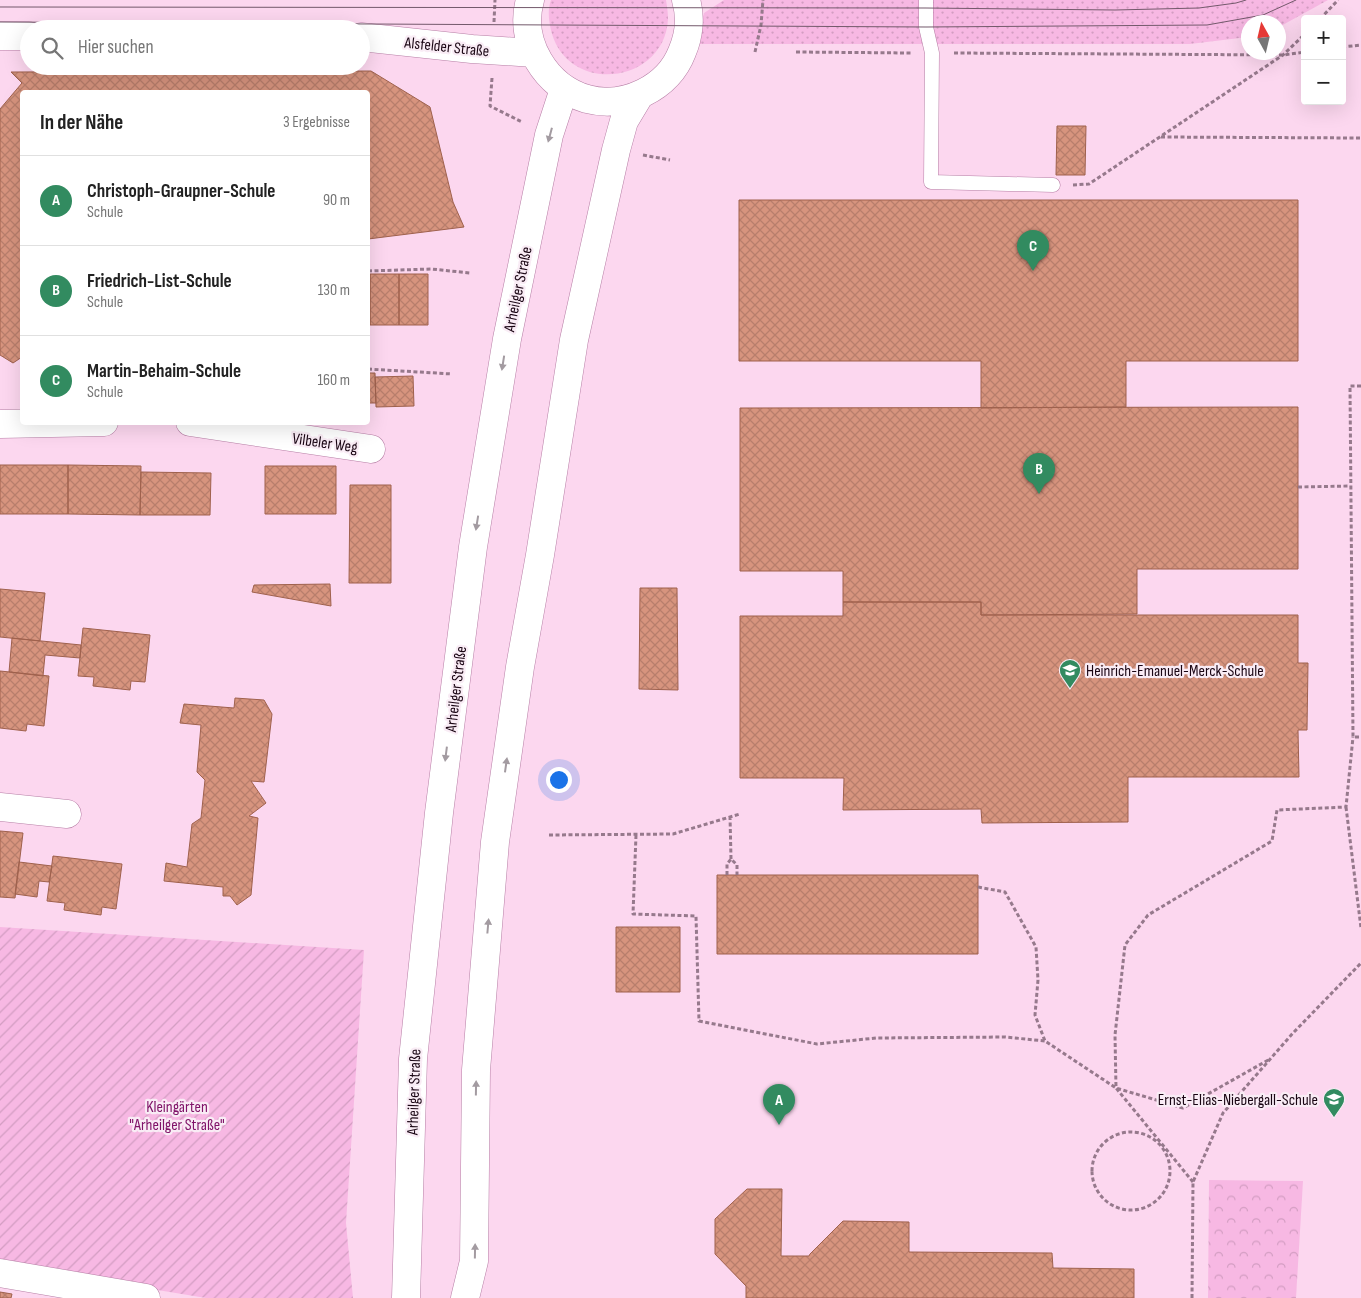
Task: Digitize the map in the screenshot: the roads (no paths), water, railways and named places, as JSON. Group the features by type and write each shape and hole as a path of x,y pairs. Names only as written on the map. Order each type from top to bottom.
{"street":[{"path":"530,0 527,24 529,39 534,53 546,73 564,89 588,99 613,101 638,96 655,87 668,75 679,60 686,43 688,13"},
{"path":"0,36 20,36"},
{"name":"Alsfelder Straße","path":"370,38 494,51 534,53"},
{"name":"Arheilger Straße","path":"406,1298 413,1059 439,812 473,547 506,339 549,135 564,89"},
{"path":"465,1298 474,1261 476,1070 494,862 520,667 574,340 616,150 624,121 638,96"},
{"path":"0,424 20,424"},
{"name":"Vilbeler Weg","path":"226,425 371,449"},
{"path":"0,807 67,814"},
{"path":"0,1273 146,1298"}],"lane":[{"path":"688,13 697,8 702,0"},
{"path":"926,0 926,27 932,53 931,182 1053,185"}],"tram line":[{"path":"0,7 1115,10 1199,8 1246,0"},
{"path":"370,24 926,27 1207,25 1263,15 1296,0"},
{"path":"0,22 20,22"}],"place":[{"name":"Martin-Behaim-Schule","path":"1033,271"},
{"name":"Friedrich-List-Schule","path":"1039,494"},
{"name":"Heinrich-Emanuel-Merck-Schule","path":"1070,689"},
{"name":"Ernst-Elias-Niebergall-Schule","path":"1334,1118"},
{"name":"Christoph-Graupner-Schule","path":"779,1125"}],"park label":[{"name":"Kleingärten \"Arheilger Straße\"","path":"177,1115"}]}
